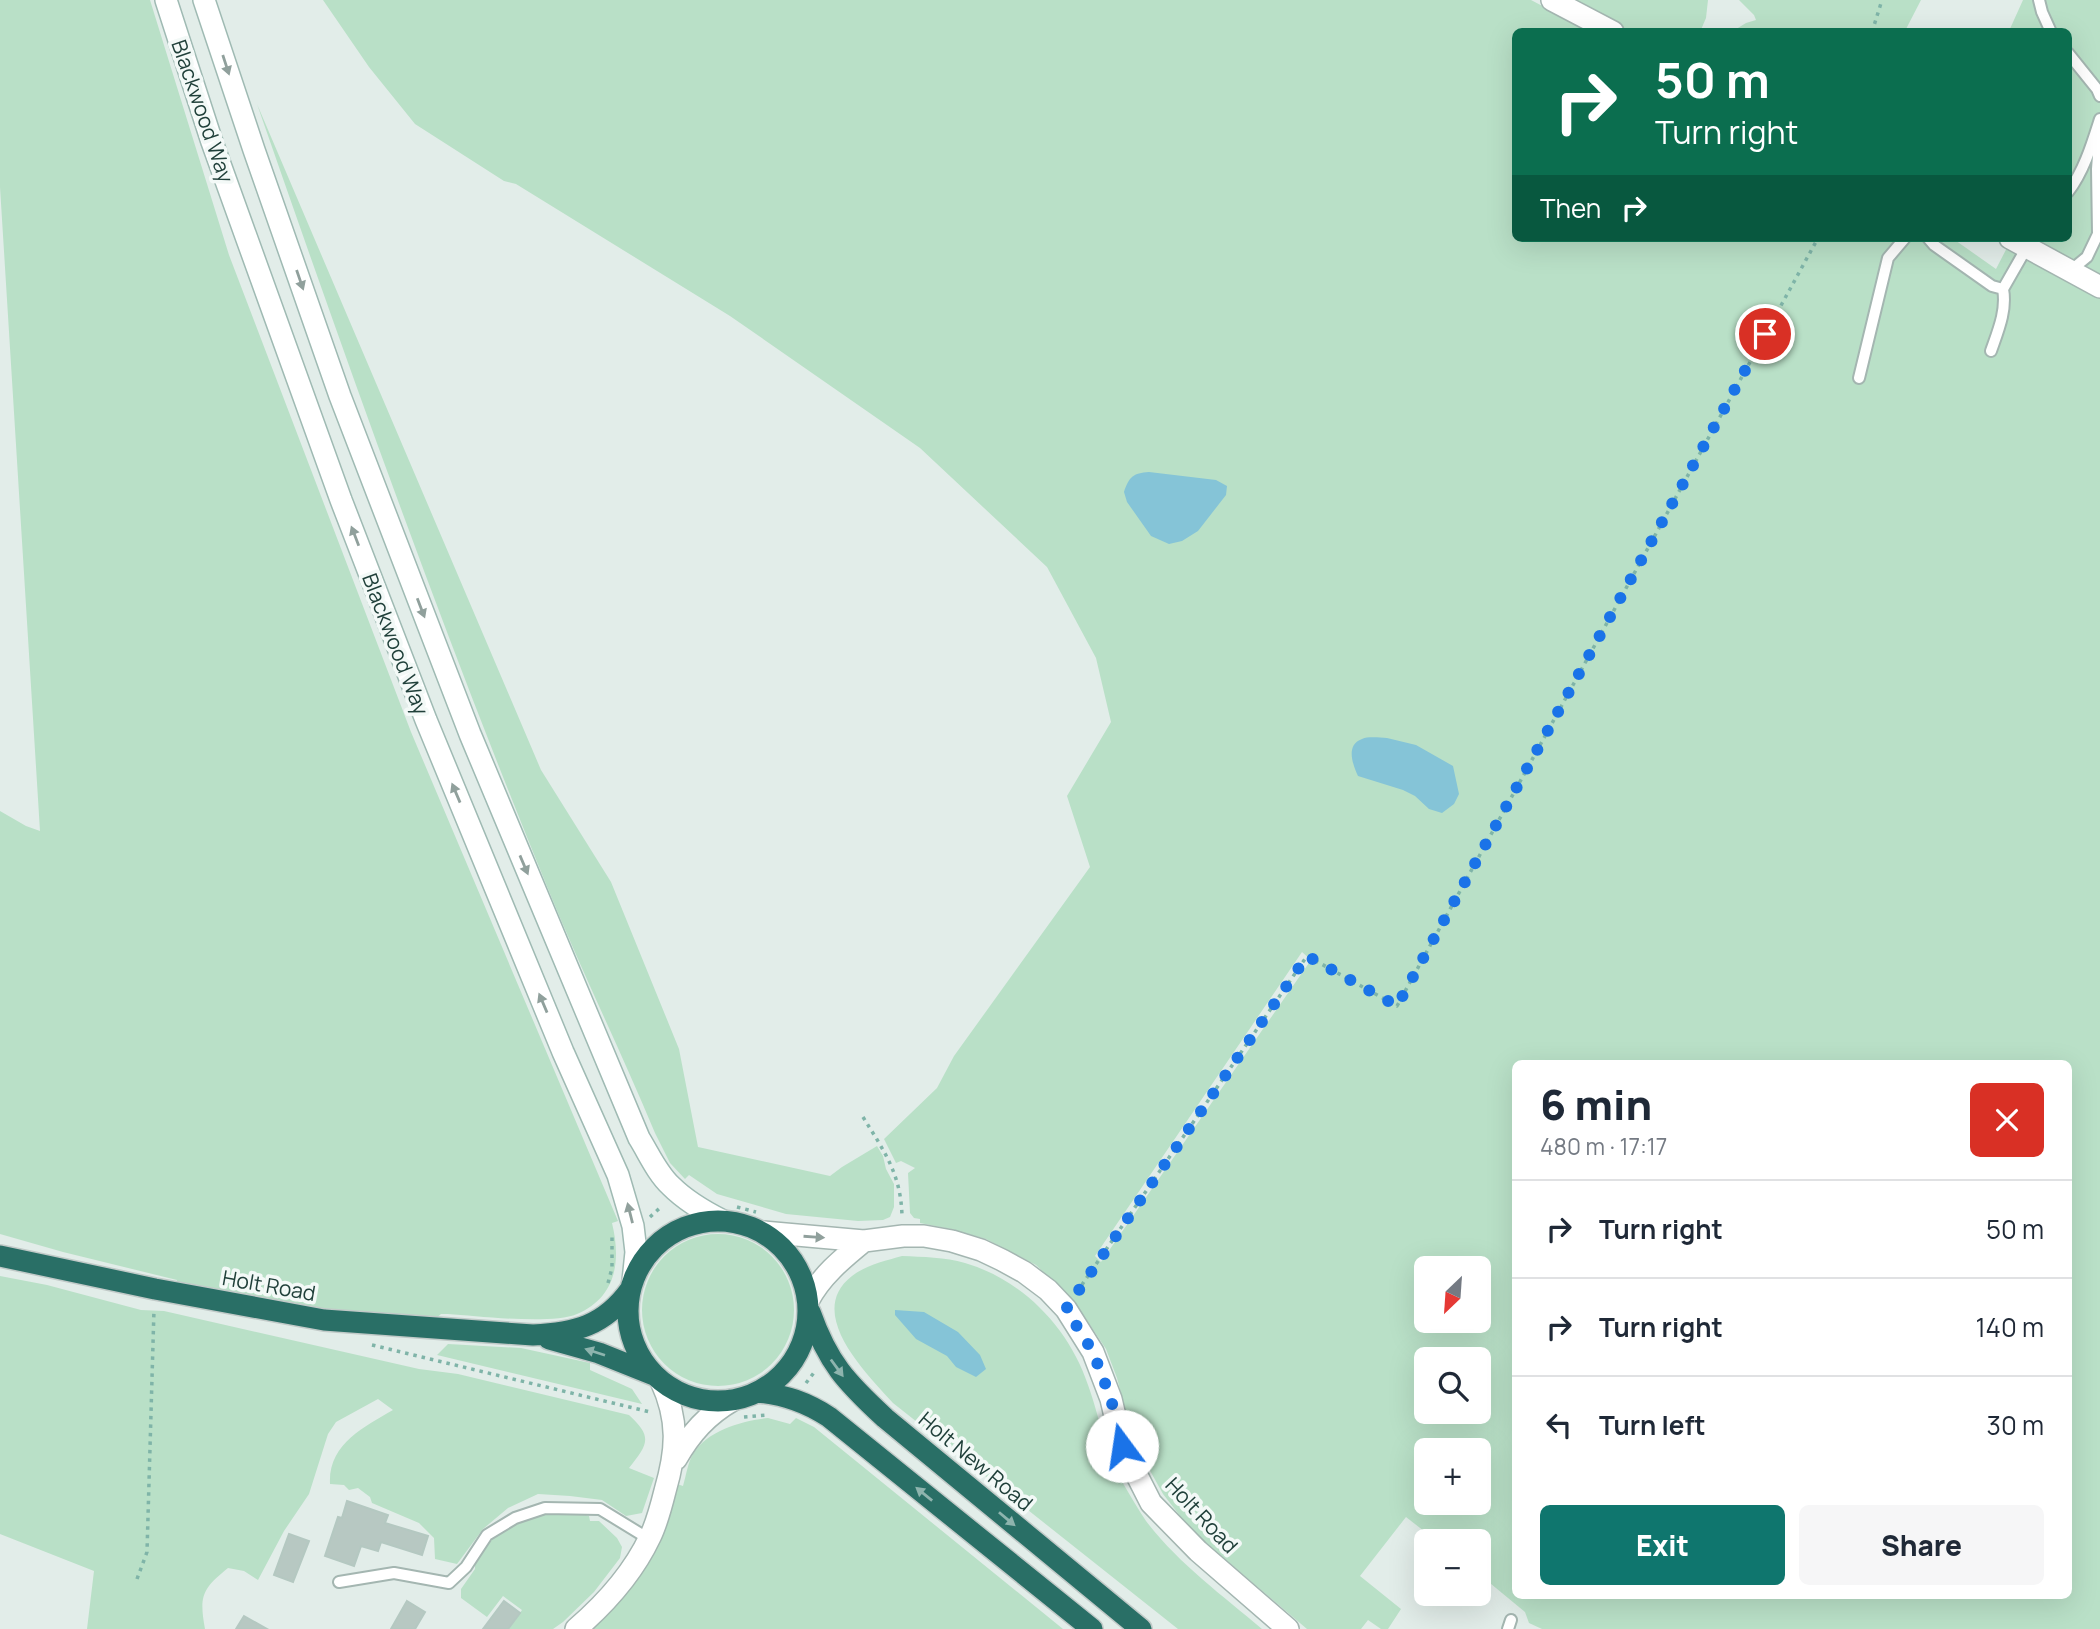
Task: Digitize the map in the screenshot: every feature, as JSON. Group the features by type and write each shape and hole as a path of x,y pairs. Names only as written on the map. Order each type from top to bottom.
{"highway":[{"path":"730,1214 745,1225 761,1223 798,1268 808,1304 806,1332 796,1357 780,1376 737,1409 679,1392 659,1378 642,1359 634,1343 629,1322 628,1306 632,1285 649,1253 673,1233 696,1223 730,1214"},
{"name":"Holt Road","path":"0,1256 155,1289 324,1320 533,1335 564,1334 590,1325 615,1307 632,1285"},
{"name":"Holt New Road","path":"808,1304 824,1349 850,1385 885,1418 1141,1629"},
{"name":"Holt Road","path":"533,1335 598,1353 659,1378"},
{"path":"758,1392 793,1398 829,1417 1092,1629"}],"street":[{"name":"Blackwood Way","path":"166,0 212,142 346,513 436,746 558,1039 618,1175 633,1226 636,1252 632,1285"},
{"name":"Blackwood Way","path":"204,0 345,409 470,734 639,1138 655,1166 671,1186 705,1212 730,1214"},
{"path":"1552,0 1605,28"},
{"path":"2026,242 2100,287"},
{"name":"Holt Road","path":"761,1223 864,1241 924,1236 952,1241 981,1250 1024,1272 1048,1290 1066,1309 1093,1352 1111,1399 1122,1446 1151,1503 1198,1551 1288,1629"},
{"path":"808,1304 825,1276 864,1241"},
{"path":"576,1629 601,1606 627,1575 656,1522 673,1464 675,1422 669,1397 659,1378"},
{"path":"673,1464 700,1424 719,1408 737,1409"}],"lane":[{"path":"2039,0 2049,28"},
{"path":"2072,58 2100,96"},
{"path":"2072,187 2100,119"},
{"path":"2070,271 2087,257 2098,234 2097,169 2100,130"},
{"path":"1859,378 1888,258 1902,242"},
{"path":"1932,242 1992,286 2003,289"},
{"path":"2003,289 2024,242"},
{"path":"1991,351 2003,314 2003,289"},
{"path":"339,1581 394,1573 449,1583 466,1567 487,1535 515,1518 545,1508 600,1509 649,1539"}],"path":[{"path":"1873,28 1882,0"},
{"path":"1066,1309 1307,956 1397,1006 1816,242"},
{"path":"863,1117 892,1165 902,1197 903,1236"},
{"path":"730,1214 761,1223"},
{"path":"606,1289 612,1268 612,1230"},
{"path":"138,1579 147,1552 155,1289"},
{"path":"361,1343 649,1411 652,1419"},
{"path":"737,1409 751,1415 778,1417"}],"green space":[{"path":"0,0 150,0 229,255 411,732 618,1221 612,1223 616,1250 613,1276 601,1298 577,1314 533,1319 441,1314 434,1320 308,1309 176,1286 177,1280 0,1234 0,811 40,831 0,187"},
{"path":"323,0 1531,0 1584,28 1512,28 1512,242 1958,242 1996,269 2010,242 2072,242 2072,28 2010,28 2023,0 2100,0 2100,1629 1542,1629 1529,1623 1525,1612 1491,1584 1491,1529 1421,1529 1406,1517 1360,1576 1401,1609 1388,1629 1381,1629 1368,1620 1361,1629 1307,1629 1191,1530 1163,1494 1133,1440 1117,1378 1106,1349 1074,1301 1036,1265 986,1239 920,1223 920,1219 914,1218 910,1213 908,1173 915,1168 901,1161 896,1163 884,1139 937,1088 954,1056 1090,867 1067,796 1111,722 1096,658 1047,567 920,448 730,316 516,184 504,181 415,124 369,67","holes":["1302,952 1311,960 1101,1262 1095,1256"]},
{"path":"1573,0 1708,0 1702,28 1623,28"},
{"path":"1739,0 1921,0 1907,28 1738,28 1756,20"},
{"path":"257,104 541,770 611,882 679,1049 698,1147 830,1176 877,1146 894,1184 894,1207 890,1217 883,1220 858,1221 786,1214 717,1194 689,1175 685,1179 670,1163 559,915 469,691"},
{"path":"718,1234 747,1240 772,1256 788,1281 794,1310 788,1339 772,1364 747,1380 718,1386 689,1380 664,1364 648,1339 642,1310 648,1281 664,1256 689,1240"},
{"path":"902,1256 950,1260 986,1271 1006,1281 1041,1309 1069,1344 1080,1364 1117,1473 1146,1521 1186,1565 1262,1629 1178,1629 893,1403 856,1360 837,1325 834,1307 839,1291 857,1272"},
{"path":"0,1276 47,1285 141,1310 164,1311 419,1369 458,1374 629,1415 642,1429 645,1441 629,1468 654,1478 642,1513 626,1516 602,1500 538,1494 508,1508 483,1529 457,1564 435,1559 434,1538 419,1523 372,1503 370,1497 358,1488 349,1490 344,1485 330,1484 331,1470 341,1447 360,1430 393,1410 378,1399 336,1422 328,1434 309,1494 284,1531 258,1580 244,1571 228,1568 208,1588 204,1594 202,1608 205,1629 87,1629 94,1571 0,1534"},
{"path":"448,1344 521,1348 590,1363 590,1370 632,1389 642,1404 437,1355"},
{"path":"768,1418 790,1424 796,1418 814,1427 1063,1629 590,1629 677,1484 683,1486 691,1457 699,1446 726,1428"},
{"path":"571,1510 589,1516 590,1521 599,1521 617,1538 622,1547 620,1558 594,1592 563,1622 553,1629 508,1629 522,1610 503,1596 487,1617 461,1598 461,1589 496,1533 531,1515"}],"water":[{"path":"1149,472 1216,480 1227,486 1226,495 1198,531 1182,541 1169,544 1151,536 1127,502 1124,492 1132,477"},
{"path":"1371,737 1416,745 1453,766 1459,794 1454,804 1442,813 1429,809 1415,796 1403,790 1358,776 1352,756 1357,742"},
{"path":"895,1310 924,1312 958,1332 980,1355 986,1369 976,1377 956,1367 947,1356 916,1339 895,1315"}],"building":[{"path":"347,1501 388,1515 385,1523 428,1536 422,1555 381,1542 378,1551 361,1546 354,1566 325,1556 338,1517 342,1518"},
{"path":"289,1534 309,1541 293,1582 274,1575"},
{"path":"407,1601 425,1612 415,1629 391,1629"},
{"path":"504,1601 520,1613 508,1629 483,1629"},
{"path":"244,1616 267,1629 236,1629"}],"route":[{"path":"1122,1446 1111,1399 1093,1352 1066,1309 1307,956 1397,1006 1765,334"}]}
